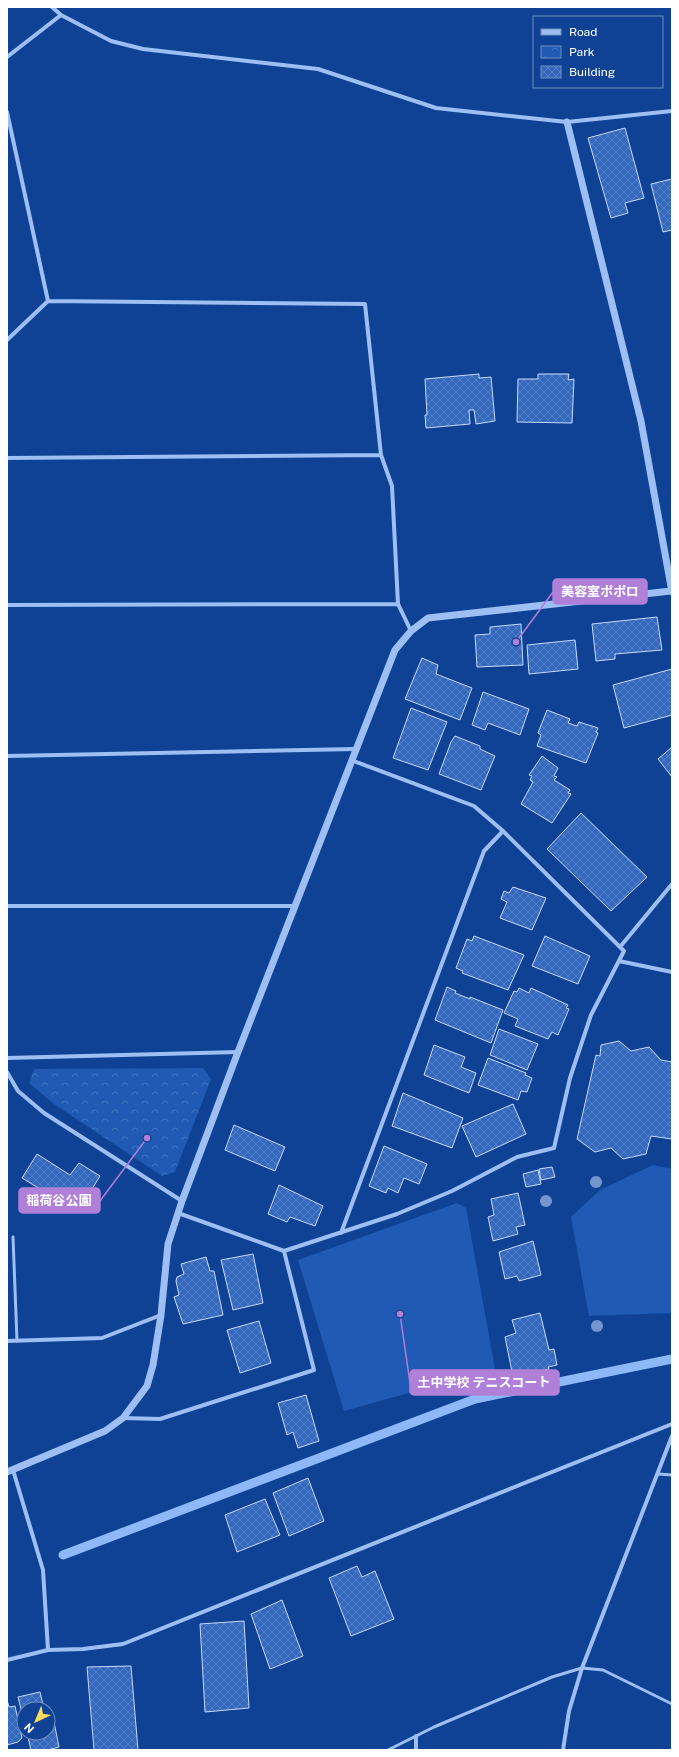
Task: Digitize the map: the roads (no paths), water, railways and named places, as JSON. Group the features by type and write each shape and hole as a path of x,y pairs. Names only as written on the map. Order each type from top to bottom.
{"street":[{"path":"52,7 61,14 111,41 143,49 318,69 436,108 567,122 672,111"},
{"path":"7,57 61,14"},
{"path":"7,112 48,301"},
{"path":"48,1650 43,1570 10,1471 105,1431 123,1418 147,1386 153,1365 161,1315 168,1244 182,1201 238,1052 395,650 411,631 428,618 672,591 641,421 567,122"},
{"path":"7,340 48,301 365,304 381,455 392,486 398,604 411,631"},
{"path":"7,458 381,455"},
{"path":"7,605 398,604"},
{"path":"7,756 356,749"},
{"path":"178,1214 284,1251 404,1212 452,1191 517,1157 554,1148 570,1078 591,1015 624,951 503,831 474,806 351,760"},
{"path":"341,1233 484,851 503,831"},
{"path":"620,947 672,884"},
{"path":"7,906 296,906"},
{"path":"619,961 672,972"},
{"path":"7,1058 238,1052"},
{"path":"7,1072 18,1091 44,1113 182,1201"},
{"path":"123,1418 160,1418 314,1370 284,1251"},
{"path":"7,1341 102,1338 161,1315"},
{"path":"7,1660 48,1650 83,1650 123,1644 672,1424"},
{"path":"563,1750 569,1711 582,1668 672,1436"},
{"path":"416,1736 416,1750"}],"lane":[{"path":"13,1237 17,1340"},
{"path":"658,1474 672,1475"},
{"path":"388,1750 416,1736 552,1677 582,1668 603,1670 672,1704"}],"waterway":[{"path":"63,1555 475,1399 672,1359"}],"place":[{"name":"美容室ポポロ","path":"516,642"},
{"name":"稲荷谷公園","path":"147,1138"},
{"name":"土中学校 テニスコート","path":"400,1314"}]}
